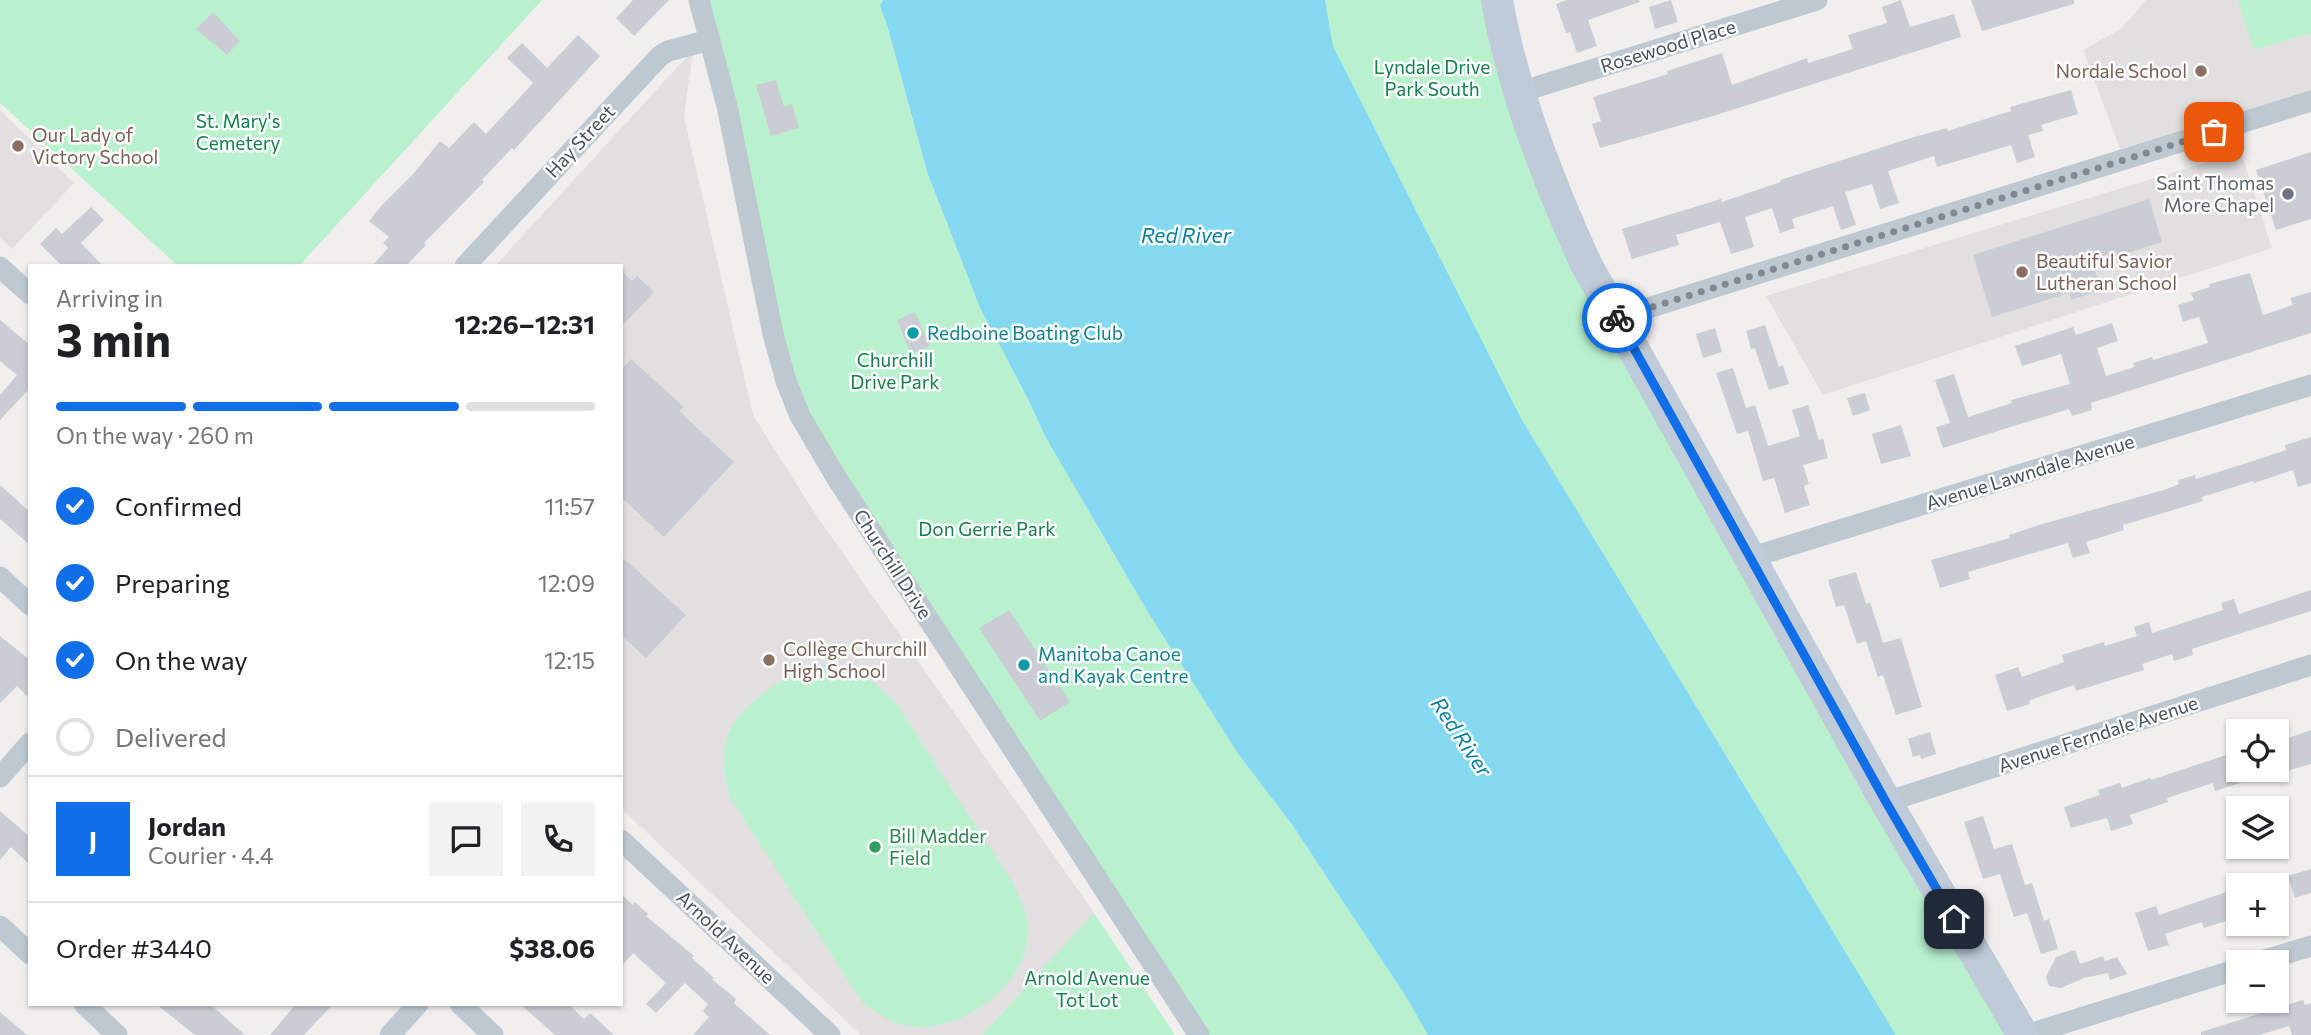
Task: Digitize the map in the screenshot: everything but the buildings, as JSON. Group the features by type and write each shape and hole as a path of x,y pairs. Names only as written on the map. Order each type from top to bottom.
{"street":[{"name":"Churchill Drive","path":"699,0 727,106 773,334 786,381 800,415 844,488 1199,1035"},
{"path":"1497,0 1520,92 1560,205 1586,264 1886,802 2024,1035 2226,973"},
{"name":"Rosewood Place","path":"1520,92 1817,0"},
{"name":"Hay Street","path":"467,264 660,56 668,51 710,40"},
{"path":"1616,318 2311,102"},
{"path":"0,267 28,293"},
{"name":"Avenue Lawndale Avenue","path":"1749,558 2311,385"},
{"path":"0,577 28,603"},
{"name":"Avenue Ferndale Avenue","path":"1886,802 2311,665"},
{"path":"0,777 28,745"},
{"name":"Arnold Avenue","path":"623,842 830,1035"},
{"path":"0,926 28,952"},
{"path":"2289,953 2311,946"},
{"path":"86,1006 117,1035"},
{"path":"390,1035 416,1006"},
{"path":"462,1006 493,1035"}],"shaded area":[{"name":"Nordale School","path":"2146,0 2311,0 2311,93 2120,149 2083,50 2122,28"},
{"name":"Collège Churchill High School","path":"693,50 684,117 753,415 814,512 1094,913 982,1035 861,1035 623,810 623,264 497,264"},
{"name":"Our Lady of Victory School","path":"0,110 74,183 12,249 0,238"},
{"name":"Beautiful Savior Lutheran School","path":"2241,152 2272,248 1823,395 1766,296"}],"green space":[{"name":"St. Mary's Cemetery","path":"0,0 542,0 301,264 176,264 0,103"},
{"name":"Churchill Drive Park","path":"699,0 883,0 880,7 927,173 980,308 1046,438 1149,614 1239,755 1293,826 1405,995 1428,1035 1199,1035 800,416"},
{"name":"Lyndale Drive Park South","path":"1325,0 1491,0 1554,207 2023,1035 1896,1035 1522,420 1333,46"},
{"path":"2238,0 2311,0 2311,33 2254,50"},
{"name":"Bill Madder Field","path":"837,665 868,679 895,702 1013,883 1025,912 1028,930 1025,950 1017,969 1005,986 989,1001 951,1022 931,1026 904,1025 885,1018 862,1002 731,799 724,764 728,735 735,722 756,699 787,678 810,669"},
{"name":"Arnold Avenue Tot Lot","path":"1094,913 1175,1035 982,1035"}],"water":[{"name":"Red River","path":"883,0 1325,0 1333,46 1522,420 1896,1035 1428,1035 1405,995 1293,826 1239,755 1149,614 1046,438 980,308 927,172 880,6"}],"way so far":[{"path":"1617,318 2214,132"}],"place":[{"name":"Nordale School","path":"2201,71"},
{"name":"Our Lady of Victory School","path":"18,146"},
{"name":"Saint Thomas More Chapel","path":"2288,194"},
{"name":"Beautiful Savior Lutheran School","path":"2022,272"},
{"name":"Redboine Boating Club","path":"913,333"},
{"name":"Collège Churchill High School","path":"769,660"},
{"name":"Manitoba Canoe and Kayak Centre","path":"1024,665"},
{"name":"Bill Madder Field","path":"875,847"}],"route":[{"path":"1617,318 1749,558 1954,919"}],"park label":[{"name":"Don Gerrie Park","path":"987,529"}]}
